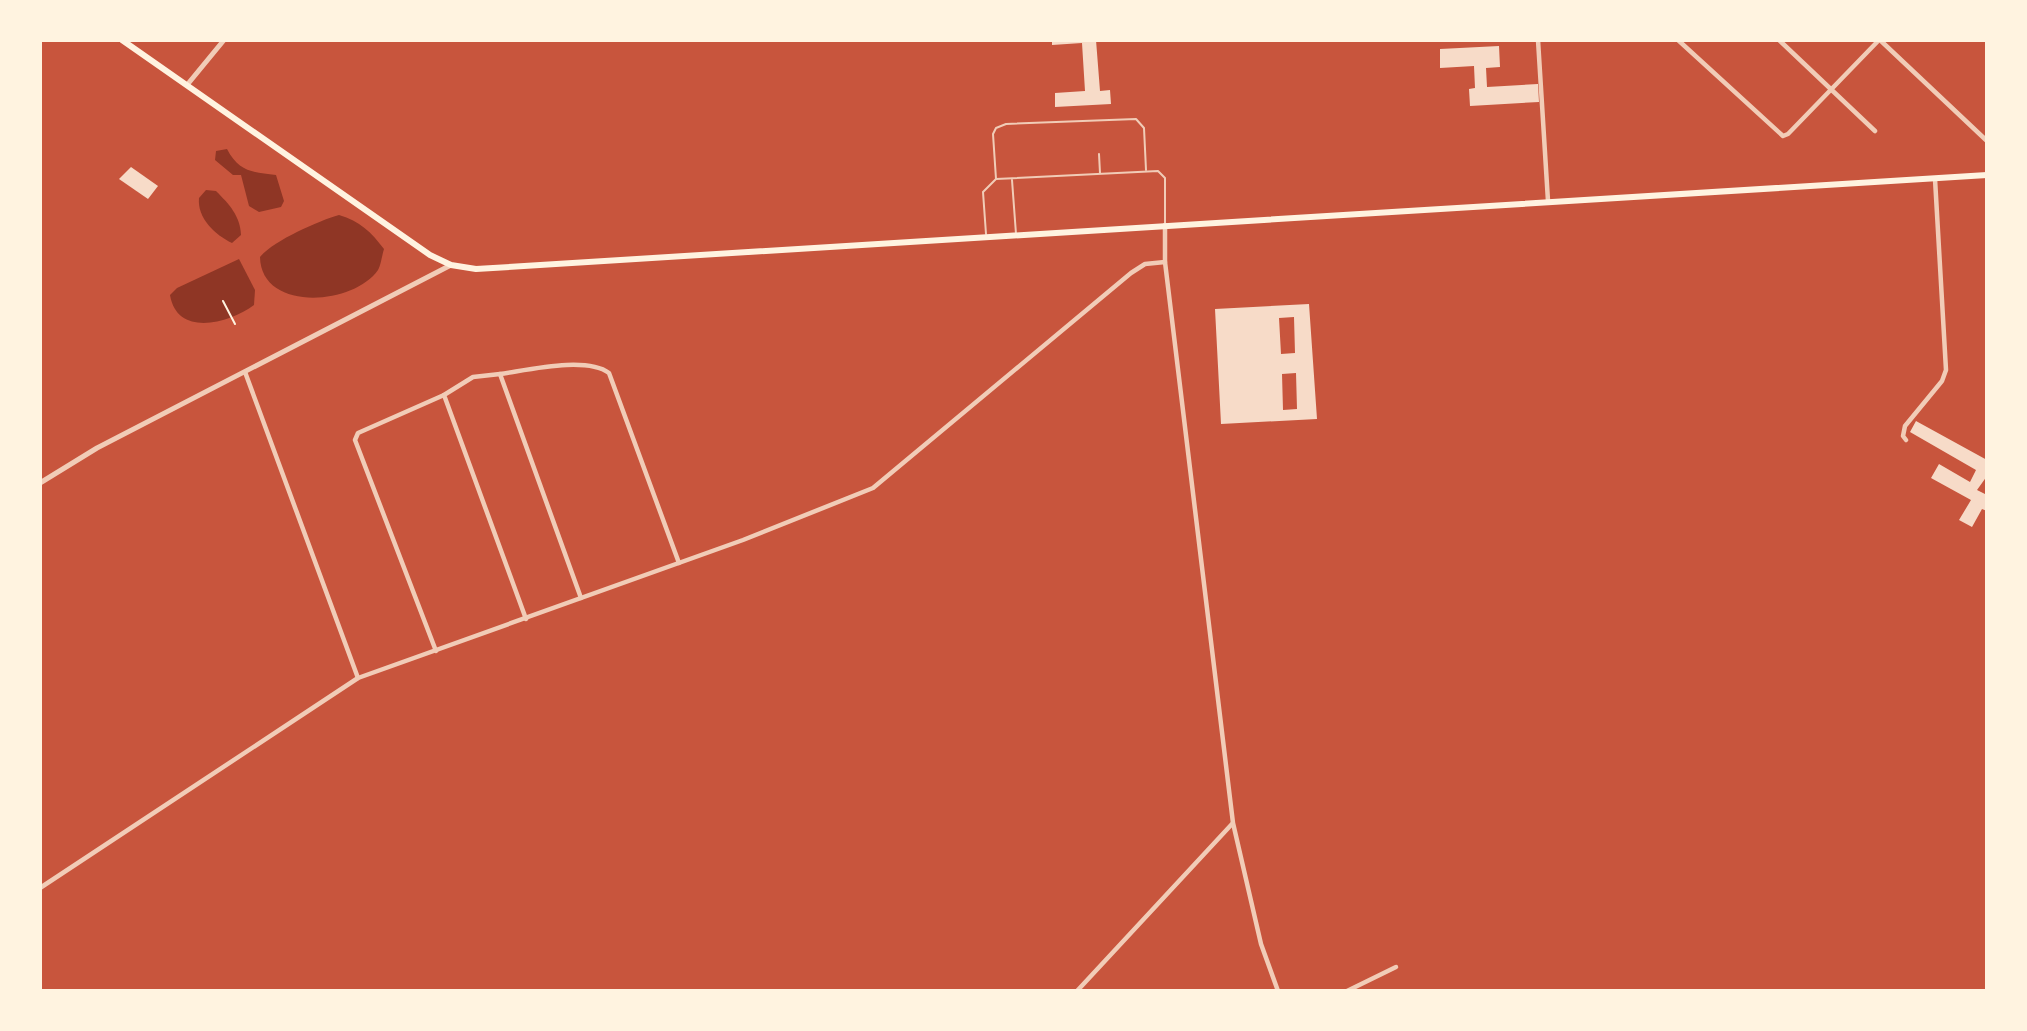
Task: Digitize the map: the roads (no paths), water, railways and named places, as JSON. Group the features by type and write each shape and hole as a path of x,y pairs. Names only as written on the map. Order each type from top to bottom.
{"main road":[{"path":"122,40 423,251 451,265 496,268 1165,224 1987,175"}],"street":[{"path":"187,85 224,40"},
{"path":"1538,40 1548,201"},
{"path":"1678,40 1783,136 1788,134 1879,40 1987,141"},
{"path":"1779,40 1875,131"},
{"path":"1906,440 1903,436 1905,426 1945,374 1935,179"},
{"path":"1165,224 1165,262 1233,823 1261,944 1278,991"},
{"path":"40,888 358,678 818,512 873,488 1130,273 1145,264 1165,262"},
{"path":"40,483 97,448 451,265"},
{"path":"436,651 355,440 358,433 444,395 473,377 550,367 599,366 609,373 679,563"},
{"path":"244,372 358,678"},
{"path":"500,374 581,598"},
{"path":"444,395 526,619"},
{"path":"1077,991 1233,823"},
{"path":"1347,991 1396,968"}],"lane":[{"path":"996,179 993,134 1000,125 1077,121 1097,123 1133,118 1141,123 1146,171"},
{"path":"1099,154 1100,174"},
{"path":"986,237 983,192 996,179 1158,171 1164,174 1165,224"},
{"path":"1012,179 1016,235"}]}
